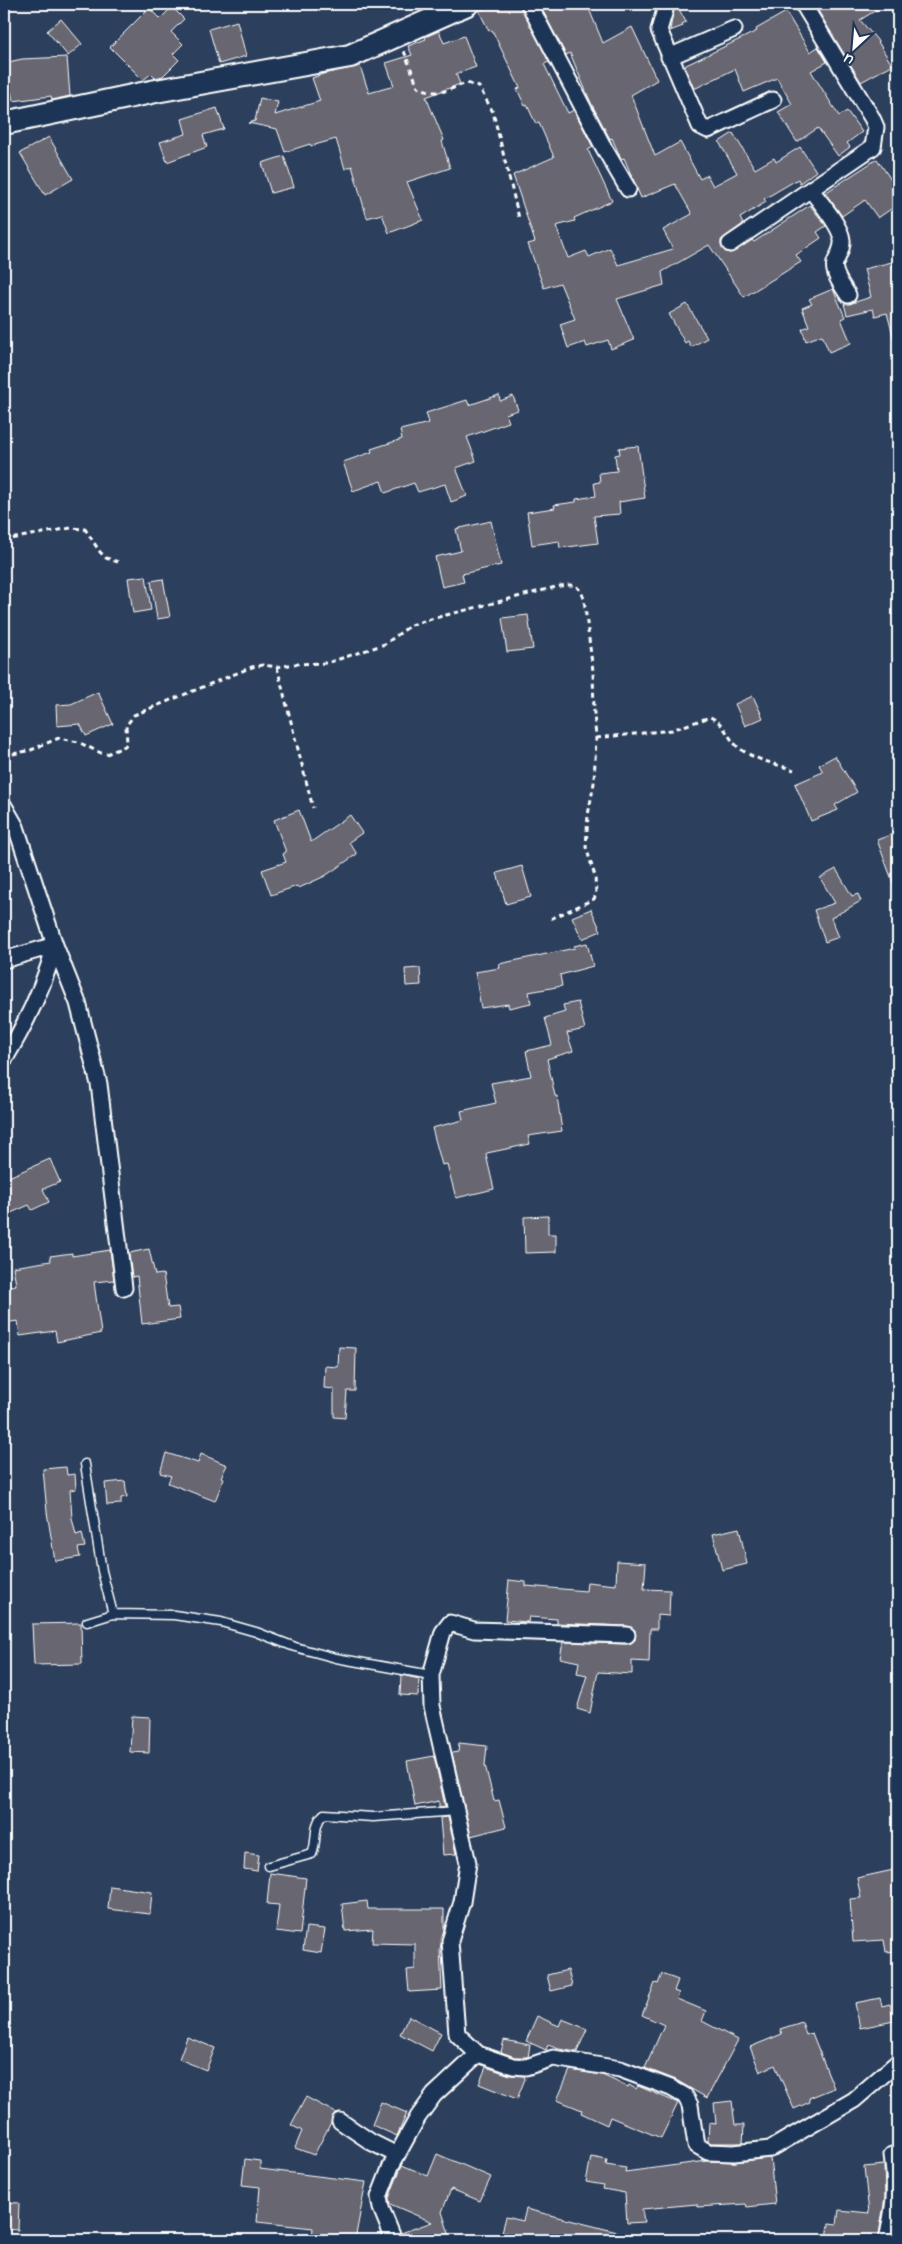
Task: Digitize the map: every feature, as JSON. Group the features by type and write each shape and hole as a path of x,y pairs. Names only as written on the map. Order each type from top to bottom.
{"street":[{"path":"4,123 156,91 350,56 467,4"},
{"path":"529,4 604,148 628,189"},
{"path":"665,4 659,30 700,126 703,129 708,130 773,100"},
{"path":"730,244 873,147 876,127 803,4"},
{"path":"670,57 734,29"},
{"path":"812,190 836,225 842,240 841,252 835,264 836,273 848,295"},
{"path":"4,806 16,827 55,945 78,1003 99,1084 124,1288"},
{"path":"4,960 55,945"},
{"path":"4,1060 19,1036 47,977 55,945"},
{"path":"628,1635 474,1630 450,1623 443,1632 431,1675 432,1706 468,1862 462,1902 450,1941 457,2034 478,2054 513,2066 526,2067 553,2058 620,2069 671,2088 685,2096 690,2105 696,2145 708,2152 734,2153 770,2149 854,2100 898,2062"},
{"path":"394,2240 381,2208 379,2197 397,2156 418,2117 434,2095 478,2054"},
{"path":"340,2120 370,2142 397,2156"},
{"path":"887,2240 895,2190 892,2155"}],"lane":[{"path":"85,1464 102,1570 113,1614"},
{"path":"88,1622 113,1614 174,1615 221,1622 256,1632 295,1647 336,1658 431,1675"},
{"path":"269,1866 312,1854 315,1847 317,1823 324,1814 373,1817 457,1811"}],"path":[{"path":"398,36 418,87 443,93 467,83 478,87 493,112 519,218"},
{"path":"4,540 71,528 82,528 88,533 106,558 118,562"},
{"path":"4,756 31,750 59,738 78,742 107,754 125,746 127,743 126,726 134,715 252,667 327,663 385,644 411,625 570,585 581,590 584,599 593,671 596,738 594,783 588,815 586,847 594,869 596,894 594,899 548,920"},
{"path":"277,667 313,808"},
{"path":"596,738 672,730 710,717 724,726 732,740 740,748 756,758 794,770"}],"building":[{"path":"495,4 520,4 549,62 544,64 568,113 574,110 593,147 588,150 612,201 574,218 575,221 556,226 568,258 586,251 589,257 610,248 618,265 673,249 663,230 692,214 675,184 641,198 624,158 621,159 612,138 610,139 591,103 570,53 566,55 539,4 587,4 603,43 632,27 657,80 631,95 655,156 680,142 700,179 707,175 713,186 737,173 719,142 733,133 755,169 774,158 776,162 800,147 816,171 800,183 798,179 764,199 766,202 740,218 743,224 721,240 721,245 726,252 731,253 752,240 754,242 810,205 826,226 817,232 821,238 796,255 801,262 744,297 709,245 662,272 664,285 617,299 634,340 611,349 608,340 587,347 585,342 568,348 560,324 575,319 560,283 544,288 528,244 535,242 513,175 554,157 539,123 536,124 527,105 525,106 517,89 520,88 492,30 489,31 479,11"},
{"path":"674,4 676,4 686,22 682,24 683,26 670,31"},
{"path":"814,4 886,4 860,20 877,40 892,65 861,82"},
{"path":"172,7 184,19 171,32 183,44 173,54 179,60 163,76 155,78 151,74 143,80 110,47 149,8 160,19"},
{"path":"786,12 810,52 818,47 827,62 811,71 839,116 847,111 862,132 847,143 850,147 838,156 818,128 797,142 778,112 792,104 777,78 744,92 735,69 694,89 684,66 757,31 756,29"},
{"path":"61,19 82,44 68,56 47,31"},
{"path":"237,21 246,56 219,64 209,29"},
{"path":"439,31 444,43 464,36 476,67 456,74 460,84 426,97 444,140 442,141 450,168 407,182 423,220 389,233 382,214 367,218 352,166 345,169 336,139 311,146 310,144 285,152 277,129 248,123 255,121 260,98 278,102 275,115 320,101 312,78 323,74 360,66 369,93 394,86 386,63 412,55 408,46 426,39 425,37"},
{"path":"67,57 70,96 52,100 51,96 13,101 11,91 4,92 4,63 22,59"},
{"path":"217,108 224,129 203,135 207,147 167,162 160,142 186,134 182,119"},
{"path":"49,137 73,179 45,195 20,153"},
{"path":"284,156 294,187 271,193 262,163"},
{"path":"877,159 898,190 898,204 878,218 865,200 842,216 825,193"},
{"path":"892,262 898,287 898,338 894,339 887,313 875,316 873,309 847,315 844,304 871,297 864,269"},
{"path":"833,289 845,317 841,319 851,343 829,352 822,335 806,341 802,329 809,326 802,308 812,304 809,299"},
{"path":"687,304 707,338 691,347 688,341 685,343 669,314"},
{"path":"499,395 500,401 513,396 518,410 506,414 509,422 467,437 476,461 456,468 467,496 451,502 445,484 418,492 414,483 385,493 381,481 353,491 343,462 372,452 371,449 402,439 400,430 429,423 426,413 467,400 469,405"},
{"path":"638,446 645,498 619,502 620,514 594,516 598,543 560,548 559,541 532,545 527,512 555,508 554,505 576,502 576,499 596,496 594,483 600,482 599,473 617,471 615,455 620,454 619,448"},
{"path":"491,521 501,565 462,574 464,582 442,587 435,557 461,551 456,529"},
{"path":"146,576 151,610 133,613 128,578"},
{"path":"163,579 170,617 157,619 151,581"},
{"path":"528,615 533,649 507,652 502,618"},
{"path":"98,692 113,724 86,736 80,724 57,726 56,705 71,704"},
{"path":"753,696 763,718 745,726 735,704"},
{"path":"835,756 857,792 835,805 838,810 811,821 795,784 823,772 819,765"},
{"path":"299,810 311,842 350,815 362,833 349,842 357,854 325,876 299,888 297,886 271,895 262,870 286,862 283,854 286,852 274,820"},
{"path":"898,832 898,893 897,893 877,840"},
{"path":"522,866 531,897 506,904 497,873"},
{"path":"836,869 852,896 858,894 861,901 831,918 839,937 825,942 814,910 835,903 820,878"},
{"path":"591,909 601,931 582,939 572,917"},
{"path":"587,943 593,966 560,975 562,986 529,992 531,1003 509,1008 508,1004 481,1008 475,972 500,968 499,964 575,948 574,946"},
{"path":"420,968 421,985 406,986 405,969"},
{"path":"578,1002 585,1029 567,1033 573,1051 547,1059 555,1096 557,1096 562,1131 528,1136 530,1144 487,1153 494,1189 456,1198 447,1164 442,1165 432,1128 463,1120 461,1111 496,1103 491,1083 531,1076 526,1051 552,1045 545,1018 565,1012 563,1005"},
{"path":"50,1159 60,1182 43,1189 49,1202 32,1210 29,1205 4,1216 4,1179"},
{"path":"548,1216 548,1234 556,1234 556,1252 525,1253 524,1217"},
{"path":"149,1249 155,1275 163,1274 168,1308 178,1307 180,1319 142,1324 137,1276 132,1277 129,1253"},
{"path":"110,1250 114,1280 94,1282 101,1333 57,1342 55,1331 20,1336 18,1321 4,1323 4,1287 16,1285 13,1267 51,1261 50,1256 72,1253 72,1256"},
{"path":"339,1347 356,1348 355,1391 347,1391 345,1418 334,1417 334,1389 324,1388 325,1366 338,1367"},
{"path":"166,1453 198,1463 201,1454 227,1465 221,1477 224,1478 215,1501 168,1483 171,1476 160,1473"},
{"path":"66,1467 67,1475 75,1474 76,1489 70,1490 72,1518 76,1535 82,1533 85,1547 78,1548 80,1557 55,1561 47,1512 43,1469"},
{"path":"125,1481 127,1497 121,1498 121,1504 107,1505 105,1483"},
{"path":"739,1528 747,1564 722,1570 713,1534"},
{"path":"617,1561 646,1563 644,1589 670,1590 669,1616 657,1615 657,1629 650,1629 649,1662 632,1661 632,1674 598,1672 590,1713 577,1709 587,1675 577,1673 579,1662 560,1658 563,1642 627,1644 635,1640 635,1630 627,1626 557,1623 557,1619 529,1617 528,1622 505,1620 509,1580 526,1582 526,1586 586,1591 587,1582 616,1585"},
{"path":"81,1623 82,1664 34,1665 32,1624"},
{"path":"401,1675 419,1679 418,1696 400,1695"},
{"path":"132,1716 150,1717 149,1753 130,1752"},
{"path":"459,1743 487,1746 485,1765 494,1801 499,1800 506,1827 471,1836 452,1753 458,1752"},
{"path":"434,1756 445,1806 439,1807 439,1801 415,1806 407,1761"},
{"path":"448,1817 456,1854 443,1855 440,1818"},
{"path":"245,1853 259,1855 257,1871 244,1869"},
{"path":"898,1869 898,1951 886,1952 884,1940 853,1942 850,1899 861,1898 857,1878"},
{"path":"270,1873 306,1878 300,1934 276,1931 279,1905 267,1904"},
{"path":"110,1886 152,1892 150,1914 108,1909"},
{"path":"367,1901 368,1909 444,1909 444,1930 440,1949 442,1990 409,1992 407,1970 415,1969 415,1944 372,1943 373,1929 345,1931 342,1904"},
{"path":"306,1927 325,1929 321,1953 303,1950"},
{"path":"568,1970 572,1986 551,1991 547,1975"},
{"path":"662,1974 678,1980 674,1991 679,1993 677,1999 706,2011 702,2021 738,2040 707,2098 676,2080 645,2068 664,2025 642,2015 655,1983 658,1984"},
{"path":"880,1998 882,2006 890,2004 894,2021 860,2028 855,2003"},
{"path":"409,2016 441,2033 432,2051 400,2034"},
{"path":"537,2016 559,2026 562,2019 587,2029 577,2052 548,2045 546,2050 526,2041"},
{"path":"802,2022 806,2035 812,2033 834,2088 809,2098 810,2102 794,2109 775,2065 760,2072 750,2047 782,2034 780,2029"},
{"path":"187,2037 215,2048 206,2070 179,2059"},
{"path":"504,2040 530,2045 528,2057 515,2057 501,2052"},
{"path":"486,2067 510,2075 524,2076 525,2079 517,2099 479,2084"},
{"path":"570,2070 602,2075 636,2089 638,2086 678,2103 661,2138 610,2117 607,2125 581,2113 582,2110 557,2100"},
{"path":"306,2097 336,2113 314,2155 295,2148 302,2131 291,2125"},
{"path":"732,2101 735,2125 744,2125 743,2143 711,2143 708,2141 709,2123 716,2124 714,2103"},
{"path":"381,2102 407,2113 397,2136 372,2125"},
{"path":"437,2154 491,2177 480,2201 451,2189 442,2212 451,2240 403,2240 401,2233 432,2222 390,2204 389,2198 400,2170 402,2165 428,2176"},
{"path":"591,2157 607,2160 606,2165 626,2168 625,2172 707,2161 735,2162 770,2158 775,2204 747,2207 746,2204 697,2207 697,2204 642,2209 644,2222 627,2223 625,2193 603,2189 604,2185 586,2182"},
{"path":"245,2159 260,2161 260,2169 366,2182 355,2240 312,2238 313,2228 257,2222 260,2187 242,2185"},
{"path":"884,2165 885,2198 878,2240 827,2240 829,2223 837,2224 839,2210 869,2213 864,2167"},
{"path":"4,2202 19,2203 18,2230 4,2229"},
{"path":"526,2209 633,2236 632,2240 537,2240 502,2232 506,2217 523,2221"}]}
